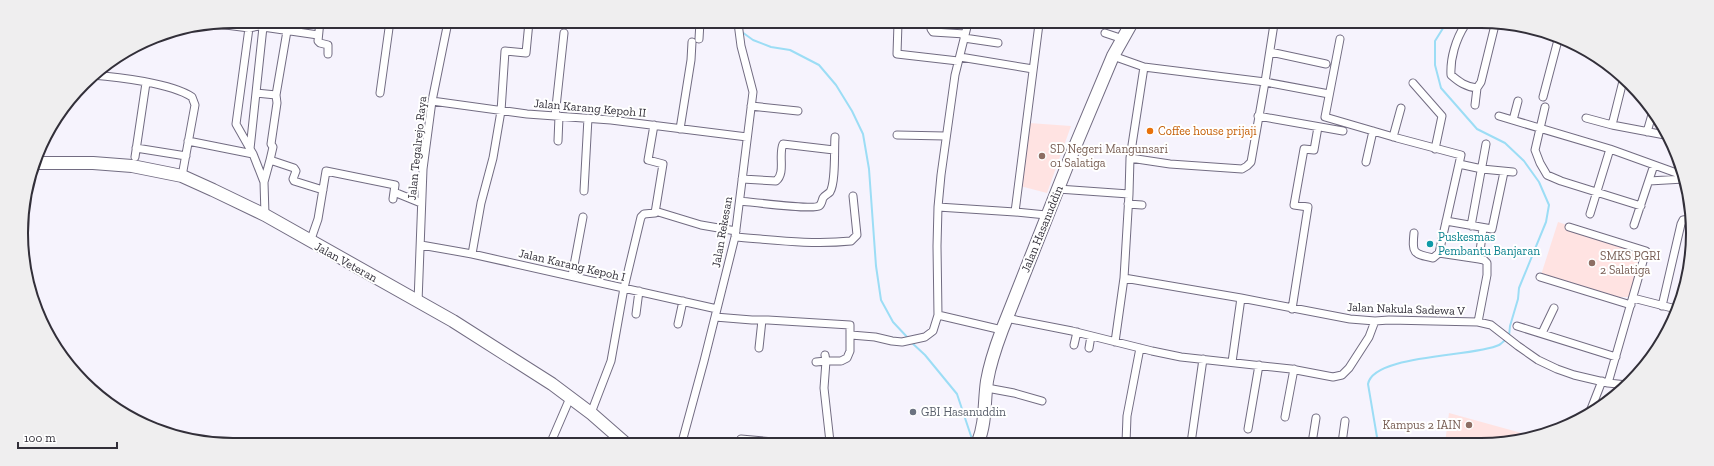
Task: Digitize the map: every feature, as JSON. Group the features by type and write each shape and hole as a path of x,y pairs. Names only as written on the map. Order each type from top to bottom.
{"main road":[{"name":"Jalan Hasanuddin","path":"980,438 992,358 1006,318 1046,215 1113,56 1129,28"},
{"name":"Jalan Veteran","path":"41,162 122,165 166,172 182,176 265,215 310,242 418,302 524,365 591,413 612,437"}],"street":[{"path":"249,28 236,124 252,151 264,182"},
{"path":"252,151 261,28"},
{"path":"276,28 318,35"},
{"path":"319,28 318,42 329,46 328,54"},
{"path":"380,93 389,28"},
{"name":"Jalan Tegalrejo Raya","path":"418,302 423,169 432,101 447,28"},
{"path":"472,254 481,203 493,158 501,111 505,51 526,53 528,28"},
{"path":"680,129 691,60 698,28"},
{"name":"Jalan Rekesan","path":"683,438 716,317 736,234 753,92 740,46 739,28"},
{"path":"898,28 897,54 959,59 1033,70"},
{"path":"931,28 933,32 965,36 998,43"},
{"path":"851,335 876,337 902,342 925,337 933,331 938,315 938,207 945,136 959,59 967,28"},
{"path":"1015,212 1038,28"},
{"path":"1130,158 1177,164 1242,169 1247,166 1250,162 1273,28"},
{"path":"1464,28 1458,38 1450,67 1452,75 1460,82 1471,88 1477,88"},
{"path":"1476,105 1477,88 1481,82 1494,28"},
{"path":"265,215 264,182 273,147 271,144 277,103 276,95 287,31"},
{"path":"558,141 557,116 564,33"},
{"path":"1105,33 1123,39"},
{"path":"1340,39 1325,117 1435,149 1461,155 1439,253 1433,258 1416,254 1413,246 1414,233"},
{"path":"1543,97 1557,43"},
{"path":"1270,52 1326,64"},
{"path":"1113,56 1144,67 1265,82 1329,94"},
{"path":"1115,342 1124,278 1130,158 1144,67"},
{"path":"102,76 170,88 192,97 195,105 182,176"},
{"path":"134,157 146,83"},
{"path":"1413,83 1442,116 1435,149"},
{"path":"1612,125 1622,85"},
{"path":"256,93 276,95"},
{"name":"Jalan Karang Kepoh II","path":"432,101 501,111 588,118 747,137"},
{"path":"1513,120 1518,101"},
{"path":"751,106 798,112"},
{"path":"1545,107 1535,150 1547,175 1561,181 1641,206"},
{"path":"1393,137 1401,108"},
{"path":"1258,116 1343,131"},
{"path":"1499,116 1610,149 1677,173"},
{"path":"584,191 588,118"},
{"path":"1586,118 1612,125 1661,134"},
{"path":"1647,132 1651,119"},
{"path":"591,413 611,361 624,288 641,217 644,214 654,214 655,211 663,164 648,160 654,125"},
{"path":"1292,308 1308,207 1294,205 1304,148 1314,150 1318,127"},
{"path":"1366,162 1373,131"},
{"path":"896,135 945,136"},
{"path":"740,201 802,207 818,206 824,196 829,193 831,187 835,137"},
{"path":"188,141 252,151"},
{"path":"742,179 768,181 778,180 782,144 834,150"},
{"path":"1471,226 1486,144"},
{"path":"136,148 186,156"},
{"path":"1590,214 1610,149"},
{"path":"270,160 294,168 296,171 293,179 294,181 323,190"},
{"path":"1459,164 1482,169 1513,172"},
{"path":"1634,225 1654,164"},
{"path":"310,242 318,219 326,172 328,170 395,185 394,196 421,203"},
{"path":"1446,221 1483,228 1493,227 1504,172"},
{"path":"1649,181 1679,179"},
{"path":"1058,189 1129,194"},
{"path":"655,211 736,234 798,243 831,243 851,241 857,234 853,196"},
{"path":"1128,204 1142,205"},
{"path":"938,207 1046,215"},
{"path":"572,276 583,218"},
{"path":"1662,306 1680,224 1683,220 1686,220"},
{"path":"1569,227 1646,250 1616,357 1594,404"},
{"path":"1479,259 1483,228"},
{"name":"Jalan Karang Kepoh I","path":"421,245 472,254 717,309"},
{"path":"1439,253 1484,260 1487,263 1487,275 1478,322"},
{"path":"1540,277 1632,301 1671,308"},
{"name":"Jalan Nakula Sadewa V","path":"1124,278 1242,298 1350,319 1375,321 1478,322 1491,325 1538,360 1574,375 1605,382 1620,383"},
{"path":"636,314 640,291"},
{"path":"1232,362 1242,298"},
{"path":"678,324 683,301"},
{"path":"1542,333 1554,308"},
{"path":"938,315 1002,330"},
{"path":"716,317 850,325 851,335 847,358 842,361 825,358 816,362"},
{"path":"1006,318 1077,332 1182,357 1294,369 1333,377 1342,375 1349,368 1369,337 1375,321"},
{"path":"759,348 762,320"},
{"path":"1517,326 1616,357"},
{"path":"1074,345 1077,332"},
{"path":"1089,348 1091,336"},
{"path":"1126,438 1126,416 1140,348"},
{"path":"825,358 824,388 830,438"},
{"path":"1192,438 1203,359"},
{"path":"1248,429 1258,365"},
{"path":"1285,417 1294,369"},
{"path":"987,388 1014,393 1042,401"},
{"path":"553,438 570,398"},
{"path":"1313,438 1316,418"},
{"path":"1343,438 1345,421"}],"shaded area":[{"name":"SD Negeri Mangunsari 01 Salatiga","path":"1029,123 1071,126 1047,193 1020,186"},
{"name":"SMKS PGRI 2 Salatiga","path":"1558,222 1643,250 1630,297 1616,297 1541,275"},
{"name":"Kampus 2 IAIN","path":"1449,413 1523,434 1494,438 1446,438"}],"waterway":[{"path":"1443,28 1435,41 1435,65 1441,88 1477,129 1505,143 1524,161 1539,182 1549,205 1546,222 1519,288 1518,299 1510,326 1509,336"},
{"path":"742,32 753,40 771,47 790,50 819,65 836,85 852,111 863,134 869,169 876,266 881,300 893,322 908,338"},
{"path":"1377,438 1368,384 1374,374 1387,367 1405,362 1487,349 1499,345 1506,339"},
{"path":"911,342 925,355 957,394 972,438"}],"place":[{"name":"Coffee house prijaji","path":"1150,131"},
{"name":"SD Negeri Mangunsari 01 Salatiga","path":"1042,156"},
{"name":"Puskesmas Pembantu Banjaran","path":"1430,244"},
{"name":"SMKS PGRI 2 Salatiga","path":"1592,263"},
{"name":"GBI Hasanuddin","path":"913,412"},
{"name":"Kampus 2 IAIN","path":"1469,425"}]}
